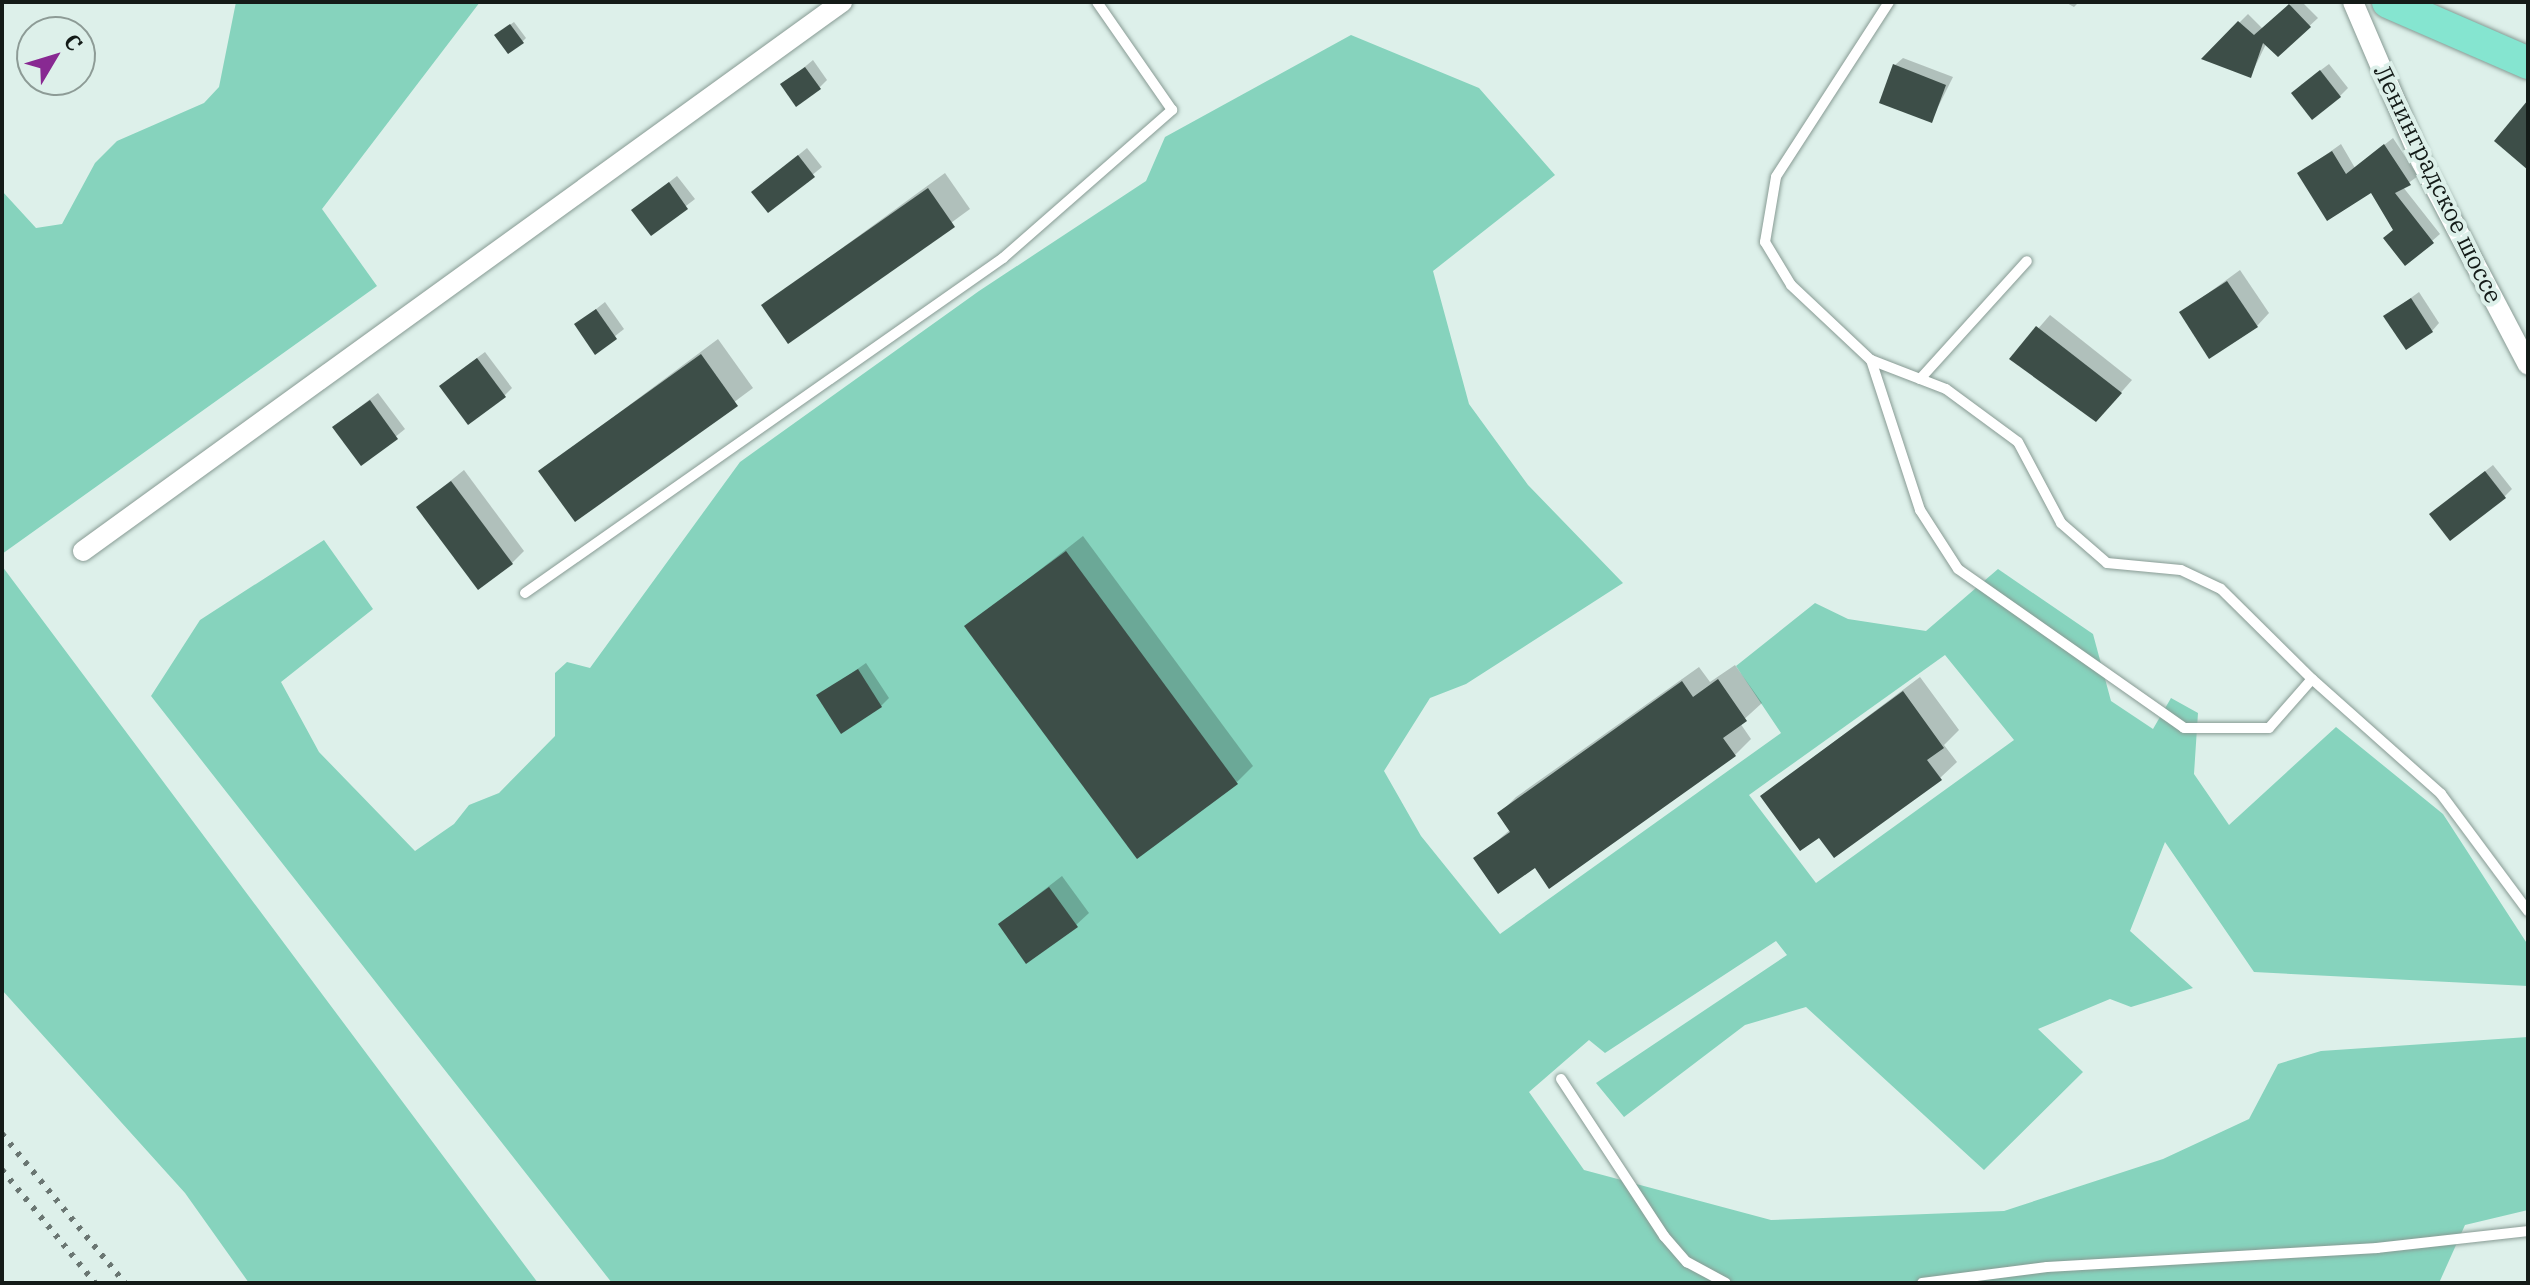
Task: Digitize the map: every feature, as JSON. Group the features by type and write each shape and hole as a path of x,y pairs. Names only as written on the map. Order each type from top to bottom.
{"main road":[{"path":"2388,2 2528,63"}],"street":[{"path":"83,551 842,2"},
{"name":"Ленинградское шоссе","path":"2353,2 2421,161 2528,365"}],"lane":[{"path":"525,593 1003,258 1172,110 1097,2"},
{"path":"1889,2 1776,177 1765,242 1791,285 1871,360 1946,389 2018,442 2061,523 2107,563 2181,570 2210,582 2312,679 2441,794 2528,911"},
{"path":"1920,379 2027,261"},
{"path":"1871,360 1920,510 1958,569 2184,728 2269,728 2312,679"},
{"path":"1561,1079 1664,1236 1687,1262 1726,1283"},
{"path":"1922,1283 2047,1267 2377,1248 2528,1231"}],"green space":[{"path":"236,2 480,2 322,209 377,286 2,554 2,191 36,228 62,224 95,163 117,141 204,103 219,87"},
{"path":"1351,35 1479,88 1555,175 1433,271 1469,404 1528,485 1623,583 1466,684 1430,698 1384,771 1421,836 1500,934 1781,733 1736,666 1815,603 1848,619 1926,631 1998,569 2093,634 2111,701 2153,729 2171,698 2198,713 2194,774 2229,825 2336,727 2443,814 2528,945 2528,986 2254,972 2165,842 2130,931 2193,988 2131,1007 2110,999 2038,1029 2083,1072 1984,1170 1806,1007 1745,1025 1624,1117 1596,1083 1787,955 1776,941 1605,1053 1589,1040 1529,1092 1584,1170 1771,1220 2004,1211 2163,1159 2249,1119 2278,1064 2321,1051 2528,1037 2528,1210 2465,1225 2439,1283 612,1283 151,696 200,620 324,540 373,609 281,682 319,752 415,851 454,824 469,805 499,793 555,736 555,673 567,662 590,668 740,462 979,291 1146,181 1165,137","holes":["1945,655 2014,740 1816,883 1749,795"]},
{"path":"2,566 538,1283 249,1283 185,1193 2,990"}],"building":[{"path":"2289,4 2311,27 2278,57 2263,43 2251,78 2201,59 2238,21 2254,35"},
{"path":"510,24 524,43 508,54 494,35"},
{"path":"1893,64 1946,85 1932,123 1879,103"},
{"path":"805,67 821,89 796,107 780,84"},
{"path":"2320,70 2341,97 2312,120 2291,93"},
{"path":"2528,100 2528,170 2494,141"},
{"path":"2384,144 2411,185 2395,193 2434,243 2405,266 2383,238 2393,230 2371,193 2327,221 2297,173 2332,151 2346,174"},
{"path":"798,155 815,177 768,213 751,192"},
{"path":"669,182 688,209 651,236 631,210"},
{"path":"928,188 955,227 788,344 761,305"},
{"path":"2227,281 2258,327 2209,359 2179,312"},
{"path":"2411,298 2433,332 2406,350 2383,316"},
{"path":"596,309 617,339 595,355 574,324"},
{"path":"2036,326 2122,393 2096,422 2009,359"},
{"path":"701,354 738,406 575,522 538,471"},
{"path":"477,358 506,397 468,425 439,386"},
{"path":"370,400 398,439 361,466 332,427"},
{"path":"2485,471 2506,498 2450,541 2429,514"},
{"path":"451,481 513,564 478,590 416,507"},
{"path":"1066,551 1238,784 1137,859 964,626"},
{"path":"858,669 882,707 841,734 816,695"},
{"path":"1718,679 1747,721 1723,738 1736,756 1549,889 1535,868 1498,894 1473,858 1510,832 1497,813 1682,681 1693,697"},
{"path":"1903,691 1944,748 1927,760 1942,780 1834,858 1819,838 1800,851 1760,796"},
{"path":"1049,887 1078,927 1026,964 998,924"}],"railway":[{"path":"2,1134 125,1283"},
{"path":"2,1170 95,1283"}]}
